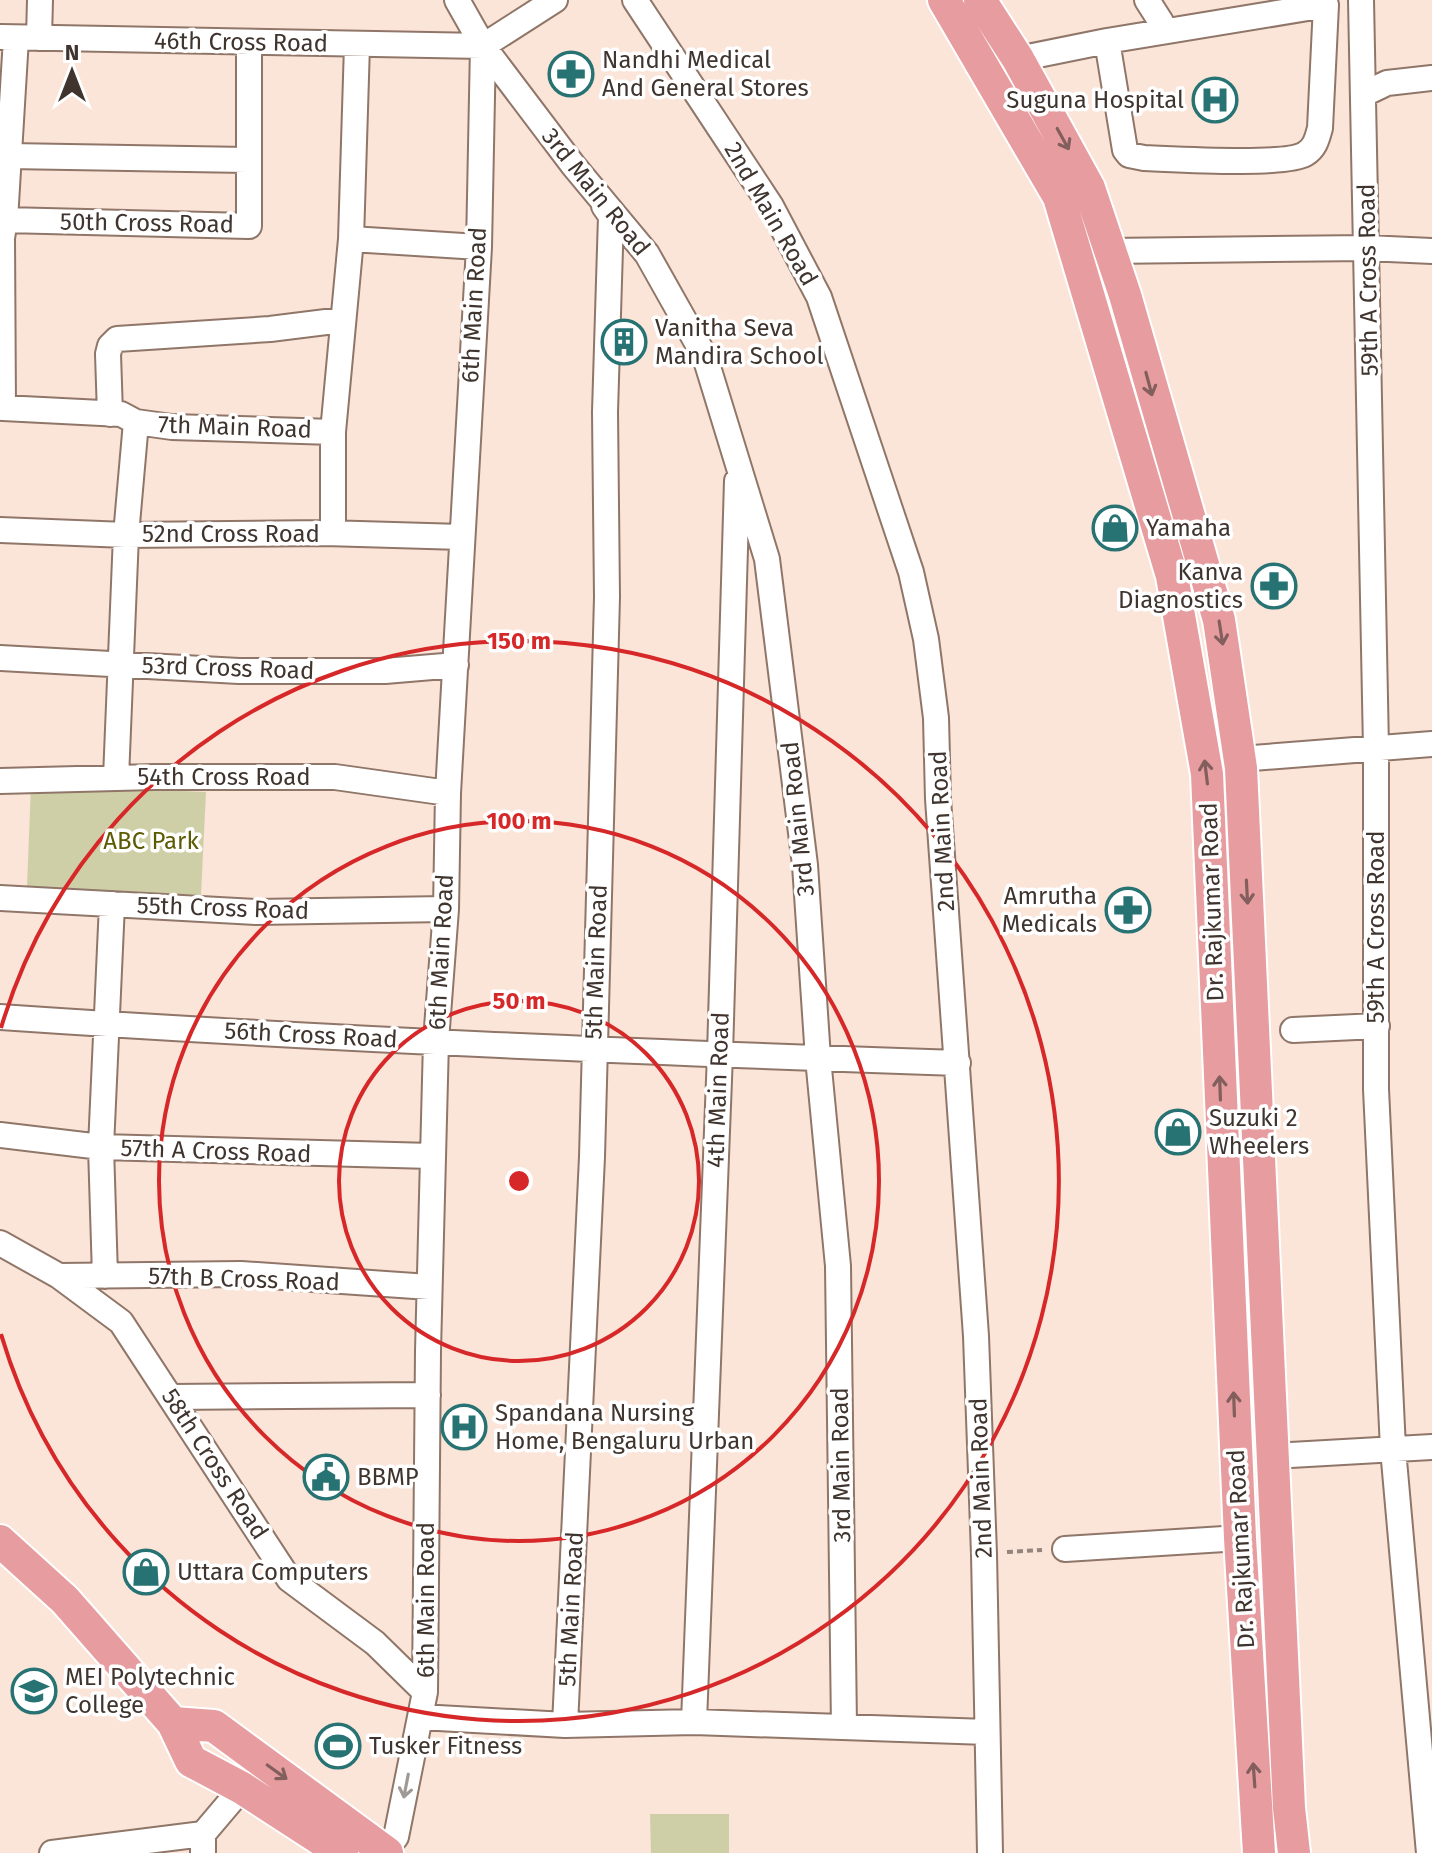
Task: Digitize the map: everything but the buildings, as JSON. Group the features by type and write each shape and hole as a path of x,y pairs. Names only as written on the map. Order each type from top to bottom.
{"main road":[{"name":"Dr. Rajkumar Road","path":"944,0 1059,197 1172,576 1207,774 1240,1538 1259,1853"},
{"name":"Dr. Rajkumar Road","path":"980,0 1018,59 1089,188 1125,295 1219,620 1240,759 1289,1808 1294,1853"},
{"path":"0,1541 65,1600 173,1723 191,1761 242,1788 342,1853"},
{"path":"173,1723 214,1726 385,1852"}],"street":[{"name":"7th Main Road","path":"40,0 18,38 2,238 3,408 121,414 136,422 172,427 333,432"},
{"name":"3rd Main Road","path":"457,0 483,46 601,201 647,254 705,357 767,559 805,865 818,1058 838,1266 844,1727"},
{"path":"483,46 555,0"},
{"name":"2nd Main Road","path":"635,0 771,206 813,285 842,360 911,572 926,639 936,718 938,799 976,1336 990,1853"},
{"path":"1147,0 1161,22"},
{"name":"59th A Cross Road","path":"1361,0 1376,748 1376,1089 1393,1449 1429,1853"},
{"path":"1018,59 1107,41 1337,3 1320,128 1316,143 1299,157 1268,160 1144,158 1129,155 1125,150 1107,41"},
{"name":"46th Cross Road","path":"18,38 483,46"},
{"name":"50th Cross Road","path":"5,220 249,226 249,42"},
{"path":"333,533 333,432 351,239 357,45"},
{"name":"6th Main Road","path":"385,1852 396,1837 425,1692 429,1287 436,1041 446,909 448,793 479,247 483,46"},
{"path":"1364,94 1387,83 1432,78"},
{"path":"9,156 247,160"},
{"name":"5th Main Road","path":"565,1725 592,1157 607,597 605,412 611,216 601,201"},
{"path":"351,239 479,247"},
{"path":"1108,251 1367,248 1432,251"},
{"path":"110,414 108,354 110,346 117,339 270,329 342,320"},
{"name":"7th Main Road","path":"116,778 126,535 136,422"},
{"name":"4th Main Road","path":"694,1722 720,1054 738,459"},
{"name":"52nd Cross Road","path":"0,530 126,535 333,533 462,537"},
{"name":"53rd Cross Road","path":"0,658 239,671 385,671 456,665"},
{"path":"1240,759 1432,744"},
{"name":"54th Cross Road","path":"0,781 335,777 448,793"},
{"name":"55th Cross Road","path":"0,898 256,912 446,909"},
{"path":"105,1276 101,1147 112,904"},
{"name":"56th Cross Road","path":"0,1017 593,1050 958,1063"},
{"path":"1293,1030 1377,1026"},
{"name":"57th A Cross Road","path":"0,1135 101,1147 432,1156"},
{"name":"58th Cross Road","path":"0,1243 59,1276 121,1322 289,1579 375,1643 425,1692"},
{"name":"57th B Cross Road","path":"59,1276 241,1274 429,1287"},
{"path":"171,1397 428,1395"},
{"path":"1273,1456 1432,1447"},
{"path":"1065,1549 1240,1538"},
{"path":"420,1717 565,1725 694,1722 987,1732"},
{"path":"52,1853 203,1844 242,1788"}],"path":[{"path":"984,1554 1065,1549"}],"green space":[{"name":"ABC Park","path":"31,785 206,792 201,895 27,887"},
{"path":"650,1814 729,1814 729,1853 651,1853"}],"place":[{"name":"Nandhi Medical And General Stores","path":"571,74"},
{"name":"Suguna Hospital","path":"1215,100"},
{"name":"Vanitha Seva Mandira School","path":"624,342"},
{"name":"Yamaha","path":"1115,528"},
{"name":"Kanva Diagnostics","path":"1274,586"},
{"name":"Amrutha Medicals","path":"1128,910"},
{"name":"Suzuki 2 Wheelers","path":"1178,1132"},
{"name":"Spandana Nursing Home, Bengaluru Urban","path":"464,1427"},
{"name":"BBMP","path":"326,1477"},
{"name":"Uttara Computers","path":"146,1572"},
{"name":"MEI Polytechnic College","path":"34,1691"},
{"name":"Tusker Fitness","path":"338,1746"}]}
